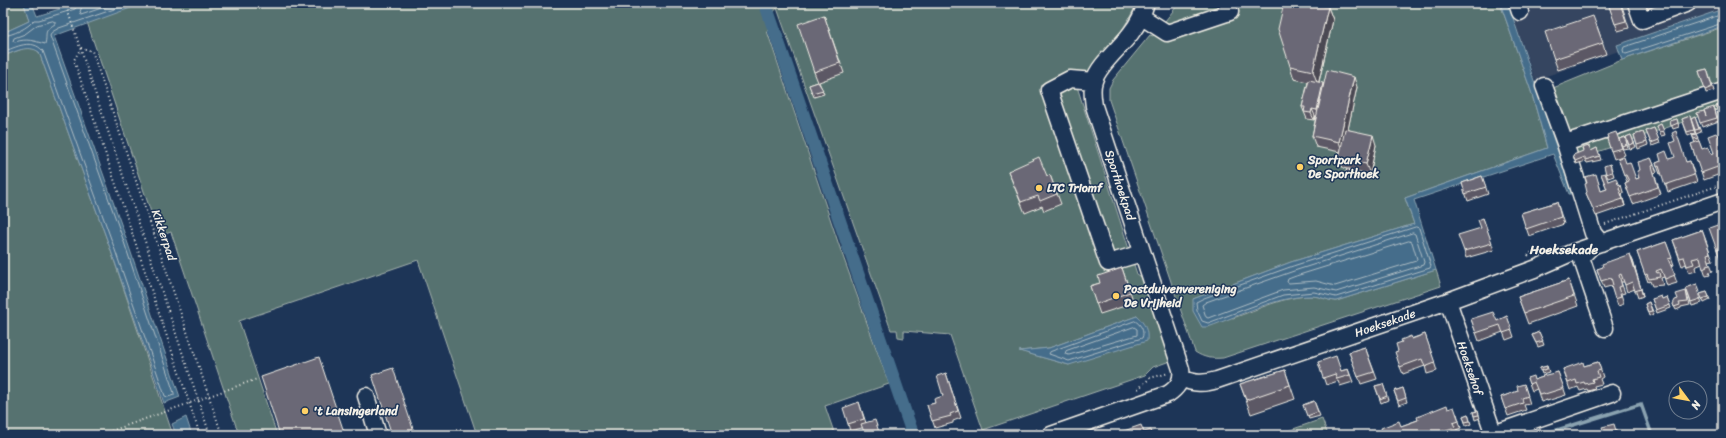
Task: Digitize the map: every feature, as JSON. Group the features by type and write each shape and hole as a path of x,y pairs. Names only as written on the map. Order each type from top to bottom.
{"street":[{"path":"1142,253 1108,263 1049,90 1070,79 1094,80 1099,70 1132,33 1144,10 1167,33 1230,12 1227,3"},
{"path":"1636,3 1642,20 1688,3"},
{"name":"Sporthoekpad","path":"1094,80 1092,92 1094,106 1181,369 1181,378"},
{"path":"1544,86 1565,143 1597,244 1581,257 1605,328"},
{"path":"1565,143 1723,90"},
{"name":"Hoeksekade","path":"1181,378 1196,383 1210,382 1448,301 1597,244 1723,201"},
{"name":"Hoeksehof","path":"1448,301 1492,435 1612,393"},
{"path":"1051,435 1168,394 1178,385 1181,378"},
{"path":"366,396 378,435"}],"path":[{"name":"Kikkerpad","path":"65,3 210,435"},
{"name":"Kikkerpad","path":"81,48 92,51 222,435"},
{"path":"81,48 74,60 200,435"},
{"path":"100,435 257,379"}],"shaded area":[{"path":"1508,3 1723,3 1723,15 1535,80"}],"green space":[{"path":"3,3 24,3 29,21 3,33"},
{"path":"144,3 1137,3 1122,30 1099,61 1085,73 1073,74 1137,274 1143,278 1173,360 1153,367 1145,375 983,430 950,335 904,331 904,338 898,337 897,330 891,330 777,8 773,13 778,27 767,31 840,248 889,384 825,406 835,435 477,435 418,260 239,321 277,435 239,435 171,232 159,236 87,22","holes":["1137,316 1069,365 1020,351 1049,348"]},
{"name":"Sportpark De Sporthoek","path":"1177,3 1500,3 1531,91 1547,148 1405,198 1414,224 1291,262 1193,299 1233,318 1292,298 1312,296 1336,301 1436,270 1441,286 1223,358 1202,356 1195,352 1109,100 1109,88 1113,80 1150,35 1153,36 1177,6"},
{"path":"1723,27 1723,108 1577,159 1553,88 1622,60"},
{"path":"25,48 35,49 39,52 110,248 173,435 3,435 3,56"},
{"path":"1322,419 1328,435 1276,435"}],"water":[{"path":"24,3 32,3 37,16 79,3 144,3 54,36 126,238 180,397 164,403 39,52 26,49 3,56 3,33 29,21"},
{"path":"1500,3 1508,3 1572,194 1569,194 1553,154 1414,200 1436,270 1336,301 1312,296 1285,299 1259,307 1208,327 1202,327 1193,311 1193,299 1291,262 1414,224 1405,198 1547,148 1531,91"},
{"path":"1723,9 1723,26 1622,60 1617,45"},
{"path":"1137,316 1145,327 1147,341 1069,365 1019,351 1049,348"},
{"path":"186,417 192,435 176,435 172,424"}],"building":[{"path":"1284,3 1313,3 1328,7 1313,71 1290,66 1278,29"},
{"path":"1608,3 1620,3 1626,21 1615,24"},
{"path":"824,15 840,63 814,72 798,24"},
{"path":"1593,16 1603,43 1554,59 1545,32"},
{"path":"1707,69 1712,87 1705,90 1699,71"},
{"path":"1327,70 1354,77 1339,142 1312,136"},
{"path":"1309,80 1323,83 1317,110 1312,109 1311,113 1304,112 1305,107 1302,107"},
{"path":"818,82 823,90 812,93 809,85"},
{"path":"1723,104 1723,113 1719,115 1716,106"},
{"path":"1714,107 1717,118 1700,123 1697,113 1704,111 1706,116 1704,110"},
{"path":"1690,116 1694,130 1687,132 1682,119"},
{"path":"1695,117 1699,129 1695,130 1691,119"},
{"path":"1677,119 1678,123 1671,126 1670,121"},
{"path":"1661,124 1664,131 1659,132 1657,126"},
{"path":"1654,128 1659,140 1651,143 1646,131"},
{"path":"1345,129 1373,135 1366,164 1339,158"},
{"path":"1676,131 1686,162 1690,161 1694,175 1665,185 1659,166 1657,167 1656,163 1661,161 1659,154 1666,151 1669,159 1675,157 1670,143 1675,141 1672,133"},
{"path":"1616,132 1622,148 1611,151 1607,135"},
{"path":"1643,132 1647,142 1637,145 1634,135"},
{"path":"1716,133 1718,136 1722,135 1723,137 1723,165 1701,173 1691,144 1699,141 1702,149 1708,147 1711,154 1714,153 1708,136"},
{"path":"1696,134 1698,138 1694,139 1692,135"},
{"path":"1631,135 1634,143 1629,145 1626,137"},
{"path":"1625,137 1627,144 1622,146 1619,139"},
{"path":"1589,146 1591,151 1597,148 1600,156 1585,160 1585,157 1575,161 1573,155 1583,151 1582,148"},
{"path":"1039,157 1047,176 1050,175 1057,194 1040,201 1038,196 1021,202 1008,171"},
{"path":"1624,157 1626,163 1630,162 1636,179 1639,178 1637,171 1640,170 1638,162 1651,158 1654,165 1652,166 1658,187 1630,197 1625,183 1629,181 1626,175 1624,175 1618,158"},
{"path":"1610,164 1612,172 1606,174 1604,166"},
{"path":"1347,169 1350,169 1349,175 1345,174"},
{"path":"1605,173 1608,181 1616,178 1618,184 1621,185 1619,188 1623,199 1593,209 1586,193 1585,184 1587,183 1585,177 1596,174 1601,191 1607,189 1601,174"},
{"path":"1482,176 1486,187 1465,194 1462,183"},
{"path":"1557,202 1561,217 1526,229 1521,213"},
{"path":"1483,218 1492,243 1464,251 1458,235 1481,228 1478,220"},
{"path":"1723,223 1723,256 1721,249 1717,250 1709,228"},
{"path":"1702,230 1710,253 1707,254 1710,264 1706,265 1707,267 1703,269 1700,257 1692,259 1694,264 1687,266 1684,257 1680,258 1673,240"},
{"path":"1666,242 1672,258 1668,259 1675,275 1665,279 1661,269 1656,271 1657,273 1659,272 1660,277 1649,279 1647,274 1645,275 1637,252"},
{"path":"1630,254 1641,289 1635,291 1632,282 1625,285 1621,274 1619,275 1622,286 1618,287 1621,297 1615,299 1611,286 1613,285 1611,278 1601,281 1597,269 1603,267 1602,264"},
{"path":"1122,268 1130,292 1096,304 1090,286 1100,283 1098,276"},
{"path":"1569,280 1574,296 1524,313 1518,297"},
{"path":"1697,284 1700,299 1691,302 1686,288"},
{"path":"1686,291 1688,302 1679,303 1680,305 1674,307 1673,304 1675,300 1678,299 1676,294"},
{"path":"1707,292 1709,297 1702,299 1700,294"},
{"path":"1661,296 1662,299 1667,297 1670,305 1656,310 1652,299"},
{"path":"1649,302 1652,311 1648,312 1645,304"},
{"path":"1493,312 1497,321 1507,316 1512,330 1503,333 1500,325 1476,333 1471,319"},
{"path":"1539,332 1543,341 1536,343 1532,335"},
{"path":"1425,334 1435,363 1425,367 1422,359 1400,367 1395,352 1398,351 1396,344 1411,336 1412,339"},
{"path":"1365,347 1374,372 1358,377 1349,352"},
{"path":"1336,356 1341,371 1348,369 1350,375 1337,379 1335,374 1323,378 1318,362"},
{"name":"'t Lansingerland","path":"319,357 345,435 280,435 261,377"},
{"path":"1583,362 1584,366 1598,362 1601,370 1597,371 1599,377 1592,379 1593,382 1585,384 1584,382 1577,384 1576,380 1568,383 1563,369"},
{"path":"1547,366 1547,369 1540,371 1540,368"},
{"path":"393,368 415,435 392,435 372,375"},
{"path":"1285,370 1290,385 1246,400 1240,384"},
{"path":"1558,372 1564,388 1545,394 1539,394 1534,382 1529,384 1527,378 1533,376 1534,380 1543,377 1542,376"},
{"path":"946,373 958,411 950,414 951,416 932,421 927,405 935,403 934,399 943,396 937,376"},
{"path":"1383,384 1387,396 1380,399 1375,386"},
{"path":"1524,384 1528,396 1522,398 1523,403 1505,409 1501,397 1518,391 1517,386"},
{"path":"1403,388 1406,398 1398,401 1394,391"},
{"path":"1314,401 1318,412 1307,416 1303,405"},
{"path":"859,402 864,419 848,424 843,408"},
{"path":"1447,405 1448,409 1454,407 1459,421 1453,423 1455,427 1432,435 1428,432 1418,435 1383,435 1381,428 1399,421 1401,426 1418,420 1417,417"},
{"path":"1478,411 1479,415 1474,416 1473,412"},
{"path":"1468,414 1470,421 1465,422 1463,416"},
{"path":"875,420 880,435 865,435 861,424"},
{"path":"1614,424 1617,434 1624,432 1625,435 1598,434 1604,432 1602,427"},
{"path":"1141,425 1144,432 1151,430 1153,435 1122,435 1121,432"},
{"path":"1372,431 1373,435 1360,435"}],"waterway":[{"path":"765,3 913,435"},
{"path":"1541,435 1641,404 1652,435"}],"place":[{"name":"Sportpark De Sporthoek","path":"1300,167"},
{"name":"LTC Triomf","path":"1039,188"},
{"name":"Postduivenvereniging De Vrijheid","path":"1116,296"},
{"name":"'t Lansingerland","path":"305,411"}],"district":[{"name":"Hoeksekade","path":"1564,249"}]}
